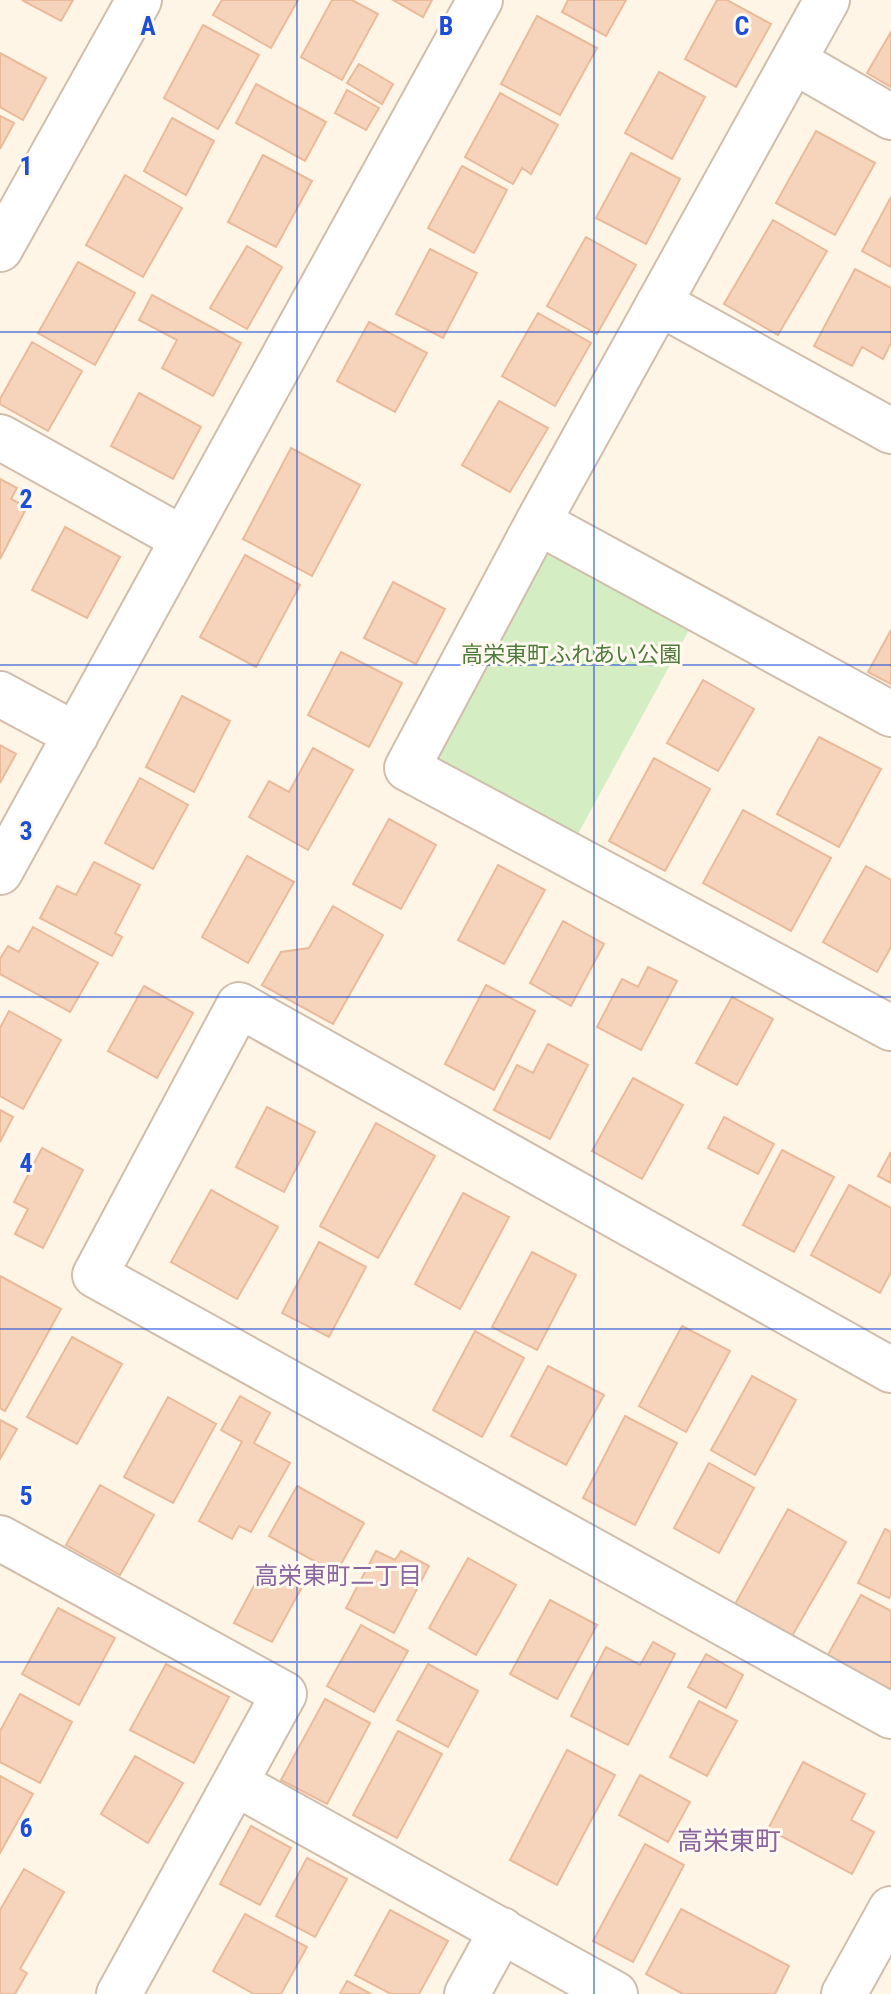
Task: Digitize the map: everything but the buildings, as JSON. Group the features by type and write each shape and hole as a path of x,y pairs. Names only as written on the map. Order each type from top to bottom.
{"street":[{"path":"0,249 139,0"},
{"path":"0,872 480,0"},
{"path":"827,0 538,522 407,768 891,1028"},
{"path":"794,61 891,117"},
{"path":"659,303 891,431"},
{"path":"0,437 183,539"},
{"path":"538,522 891,714"},
{"path":"0,694 76,735"},
{"path":"891,1370 239,1005 95,1275 891,1716"},
{"path":"0,1538 284,1694 119,1994"},
{"path":"235,1783 615,1994"},
{"path":"844,1994 891,1909"},
{"path":"467,1994 502,1930"}],"green space":[{"name":"高栄東町ふれあい公園","path":"538,522 700,610 567,854 407,768"}],"district":[{"name":"高栄東町二丁目","path":"338,1576"},
{"name":"高栄東町","path":"729,1841"}]}
